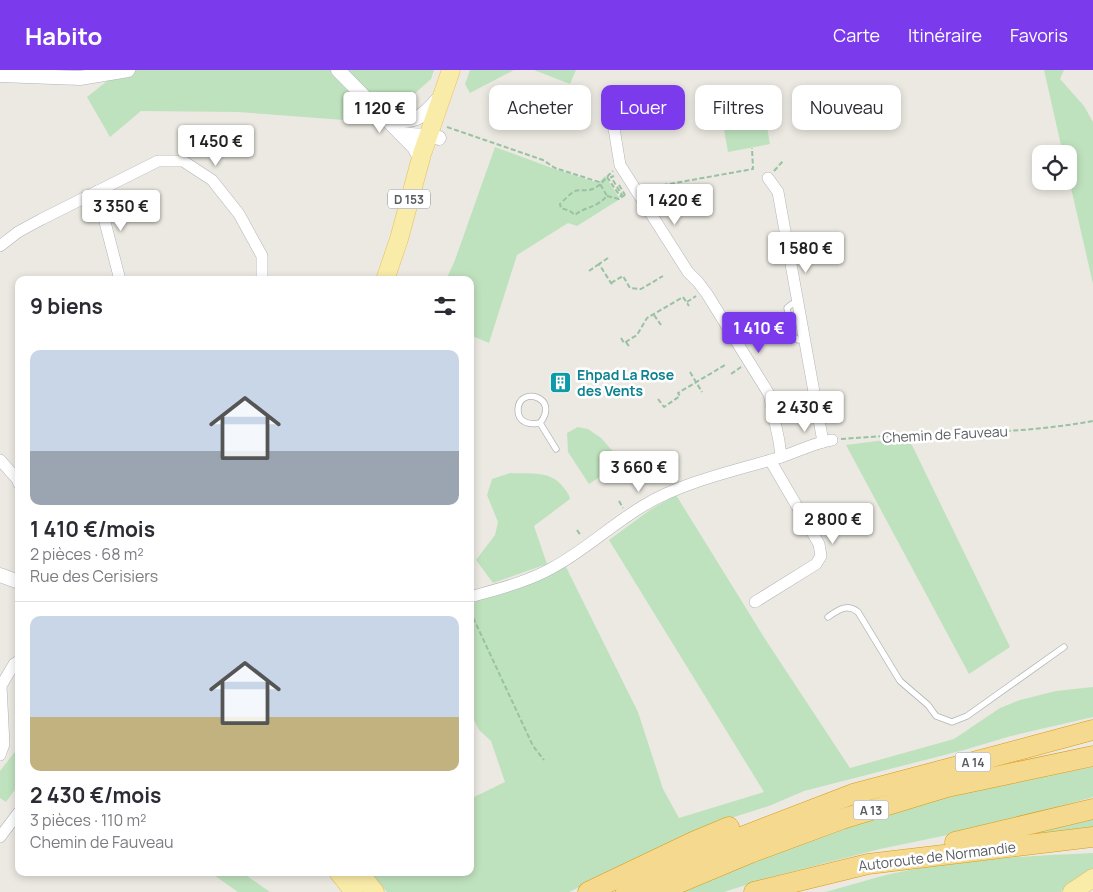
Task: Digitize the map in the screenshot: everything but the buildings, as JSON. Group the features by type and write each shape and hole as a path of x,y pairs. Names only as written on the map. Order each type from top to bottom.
{"highway":[{"name":"A 14","path":"626,892 718,846 853,794 1093,730"},
{"name":"A 13","path":"657,892 750,853 842,819 947,787 1093,756"},
{"path":"588,892 693,842 776,808 830,794 853,794"},
{"path":"868,864 1093,809"},
{"name":"Autoroute de Normandie","path":"754,892 868,864 1093,837"}],"main road":[{"name":"D 153","path":"386,276 399,239 420,158 439,131 442,95 451,70"},
{"name":"D 153","path":"399,239 416,204 439,131 462,70"},
{"path":"341,876 354,892"},
{"path":"362,876 375,892"},
{"path":"1072,892 1093,879"},
{"path":"1076,892 1093,879"}],"street":[{"path":"4,74 80,78 128,70"},
{"path":"338,70 414,147 420,158"},
{"path":"414,120 442,95"},
{"path":"383,115 396,120 414,120 426,128 439,131"},
{"path":"614,130 620,165 688,272 706,294 769,394 779,441 775,459 819,544 820,556 816,564 756,602"},
{"path":"399,133 424,136 439,131"},
{"path":"0,246 18,232 158,161 183,161 212,180 239,214 262,256 262,276"},
{"path":"474,596 510,586 551,569 643,506 678,489 828,441 805,339 778,192 768,178"},
{"path":"97,191 119,276"},
{"path":"0,460 15,477"},
{"path":"0,575 15,581"},
{"path":"0,755 4,744 0,686 15,663"},
{"path":"0,837 15,817"}],"lane":[{"path":"529,396 537,396 543,400 546,408 544,418 540,423 532,425 523,422 518,414 521,400 529,396"},
{"path":"540,423 556,449"},
{"path":"828,617 840,609 848,607 858,612 900,681 928,705 936,716 952,722 967,716 1064,647"}],"path":[{"path":"439,131 543,160 555,168 599,182 607,196 619,199 626,194 613,175 611,177 622,195 620,196 607,177"},
{"path":"644,192 658,186 753,169 752,148"},
{"path":"607,196 599,204 582,210 575,215 560,206 561,202 568,198 571,192 575,190 584,191 600,184 613,170"},
{"path":"589,271 608,258"},
{"path":"599,264 614,285"},
{"path":"611,283 622,276 630,288 641,289 663,276"},
{"path":"686,302 698,295"},
{"path":"626,342 637,335 648,318 683,297 689,306"},
{"path":"654,314 661,325"},
{"path":"621,338 630,348"},
{"path":"665,406 680,396 678,394 726,365"},
{"path":"731,374 743,366"},
{"path":"690,372 702,392"},
{"path":"658,399 669,411"},
{"name":"Chemin de Fauveau","path":"828,441 924,434 997,432 1093,421"},
{"path":"619,501 623,508"},
{"path":"577,530 582,537"},
{"path":"474,620 533,746 544,760"}],"green space":[{"path":"121,70 434,70 431,79 402,105 357,121 238,112 141,111 110,137 87,97"},
{"path":"470,70 514,70 470,93 465,84"},
{"path":"534,70 576,70 570,84"},
{"path":"1044,70 1064,70 1060,79 1084,106 1093,122 1093,284 1072,190 1077,190 1077,145 1061,145"},
{"path":"724,130 768,130 770,144 728,152"},
{"path":"495,147 598,183 605,176 620,199 577,226 568,223 517,255 489,343 474,337 474,276 448,276"},
{"path":"578,427 588,429 601,438 617,456 618,465 589,484 568,452 567,433"},
{"path":"908,437 1010,647 969,674 846,445"},
{"path":"510,473 533,473 553,478 564,488 570,499 534,526 547,564 493,583 476,560 495,535 498,522 487,495 492,479"},
{"path":"676,495 767,642 850,768 954,739 1000,708 1020,700 1056,691 1093,687 1093,717 1011,736 804,791 769,806 731,818 569,892 387,892 373,876 474,876 474,797 505,782 491,741 479,730 474,720 474,602 546,571 566,567 638,712 663,789 679,818 764,792 609,540 650,510"},
{"path":"15,752 15,790 6,802 0,798 0,771"},
{"path":"1093,767 1093,797 981,828 880,849 771,877 724,892 676,892 816,836 964,792"},
{"path":"1093,817 1093,833 1029,837 1030,832"},
{"path":"1093,853 1093,869 1061,892 825,892 886,875 944,864 1018,857"},
{"path":"215,876 247,876 270,892 238,892"}],"place":[{"name":"Ehpad La Rose des Vents","path":"561,382"}]}
